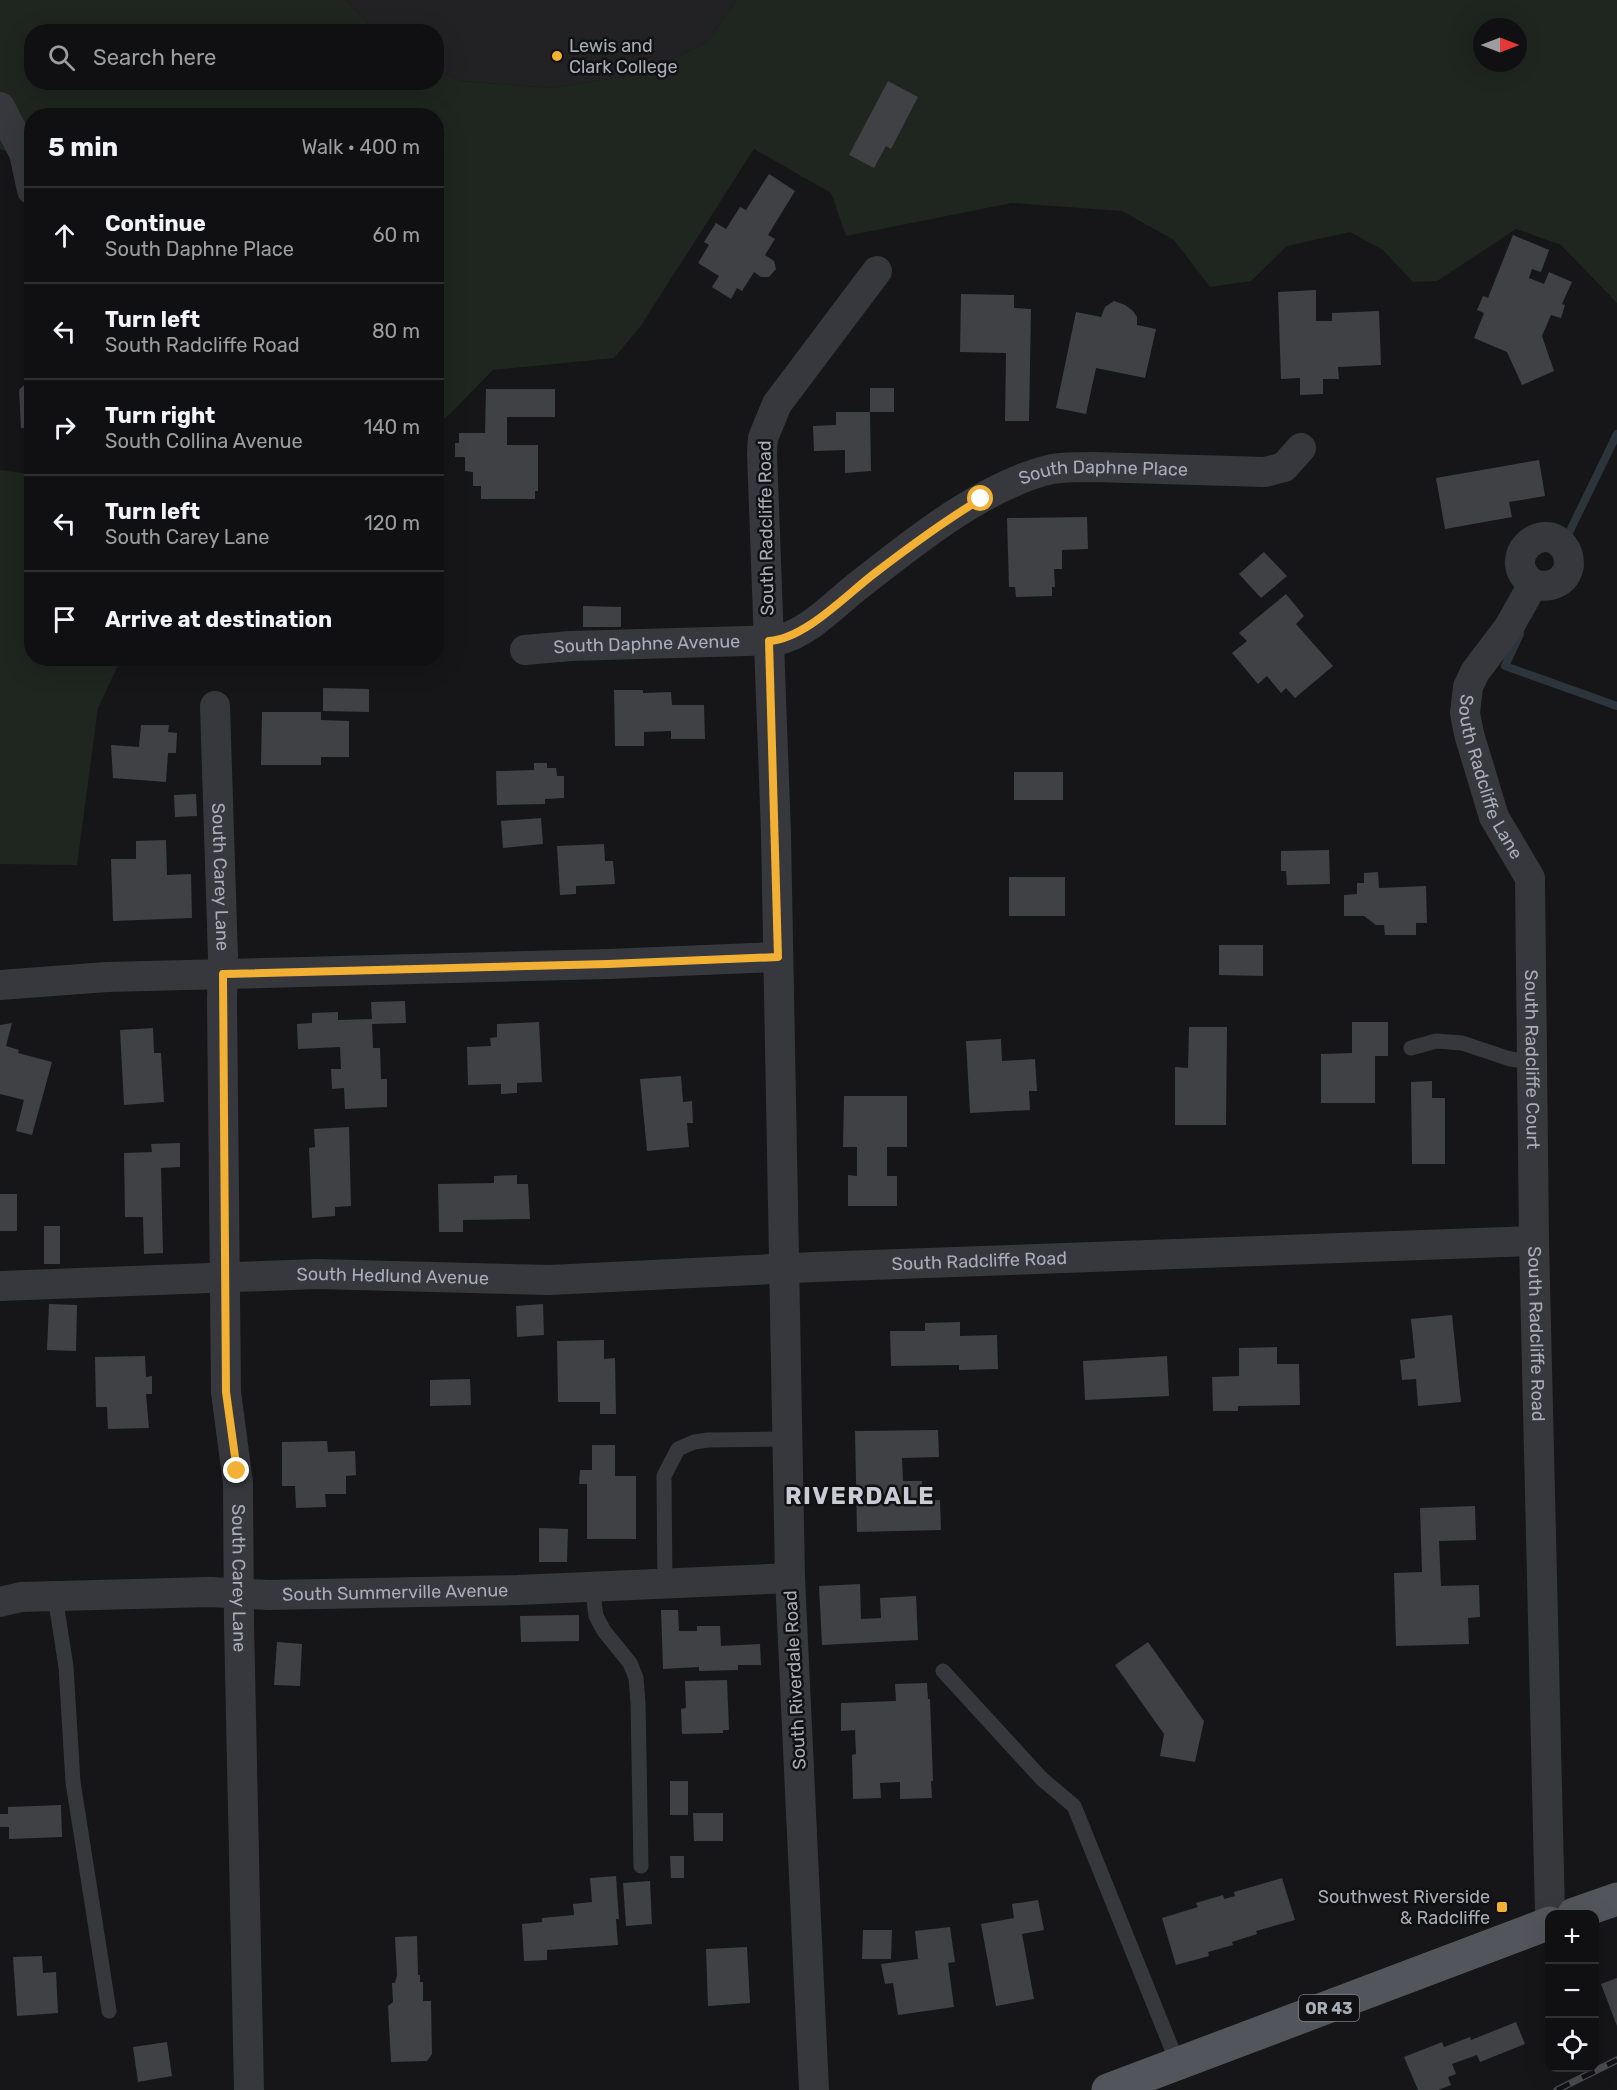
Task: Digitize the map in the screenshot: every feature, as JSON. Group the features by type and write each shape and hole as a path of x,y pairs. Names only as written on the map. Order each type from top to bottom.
{"main road":[{"path":"1585,1910 1617,1899"},
{"name":"OR 43","path":"1108,2090 1545,1925"}],"street":[{"path":"0,107 24,153"},
{"name":"South Radcliffe Road","path":"878,271 777,404 763,438 778,957 784,1269 1534,1241 1550,1910"},
{"name":"South Daphne Place","path":"769,641 789,638 803,630 956,514 1000,489 1036,475 1051,470 1084,467 1265,472 1284,467 1301,448"},
{"name":"South Radcliffe Lane","path":"1530,878 1494,817 1468,734 1465,713 1468,687 1475,672 1509,627 1533,584"},
{"name":"South Daphne Avenue","path":"525,651 570,646 769,641"},
{"name":"South Carey Lane","path":"215,706 223,974 226,1392 238,1483 249,2090"},
{"name":"South Radcliffe Court","path":"1530,878 1534,1241"},
{"path":"0,985 107,977 778,957"},
{"name":"South Hedlund Avenue","path":"0,1286 362,1274 550,1280 784,1269"},
{"name":"South Riverdale Road","path":"784,1269 790,1578 814,2090"},
{"name":"South Summerville Avenue","path":"0,1602 21,1597 209,1592 269,1595 423,1592 790,1578"}],"lane":[{"path":"1411,1048 1436,1041 1462,1043 1510,1059 1533,1062"},
{"path":"665,1583 664,1476 678,1449 694,1442 708,1440 788,1439"},
{"path":"592,1586 592,1600 596,1616 604,1631 630,1663 636,1678 641,1866"},
{"path":"55,1596 66,1667 74,1782 110,2011"},
{"path":"943,1671 1042,1779 1074,1806 1178,2064"}],"shaded area":[{"path":"0,0 346,0 368,24 24,24 24,90 444,90 444,73 460,81 551,88 641,74 707,42 736,0 1617,0 1617,303 1561,245 1516,229 1437,281 1413,282 1383,250 1350,232 1287,246 1251,281 1210,287 1174,240 1122,211 1012,203 846,236 831,193 754,149 640,327 614,358 493,370 444,418 444,108 24,108 24,158 0,149"},
{"name":"Lewis and Clark College","path":"346,0 736,0 707,42 641,74 551,88 460,81 444,73 444,24 368,24"},
{"path":"0,470 24,473 24,666 118,666 98,708 77,865 0,864"}],"building":[{"path":"888,81 918,97 891,149 886,146 874,168 849,155"},
{"path":"769,174 795,191 768,235 775,239 765,255 774,261 776,269 769,277 761,277 754,272 742,291 737,288 731,299 712,287 719,276 698,263 709,245 704,242 716,223 726,229 740,207 746,210"},
{"path":"1513,235 1549,250 1541,272 1532,269 1529,278 1544,284 1549,272 1572,282 1562,304 1565,305 1561,318 1551,315 1542,336 1554,371 1522,385 1507,352 1474,338 1484,313 1477,310 1483,296 1488,298"},
{"path":"1316,290 1316,321 1332,321 1332,313 1379,311 1381,365 1338,367 1339,379 1323,379 1323,394 1300,395 1300,378 1281,379 1278,292"},
{"path":"961,294 1014,295 1014,308 1031,309 1029,421 1005,421 1006,353 960,352"},
{"path":"1114,301 1133,311 1137,317 1137,325 1156,329 1145,378 1096,368 1086,414 1056,408 1076,312 1101,317 1105,307"},
{"path":"24,385 24,428 21,428 19,390"},
{"path":"870,388 894,388 894,412 870,412"},
{"path":"486,389 555,389 555,417 507,417 507,445 538,445 538,491 535,491 535,499 481,499 481,486 473,486 473,472 465,471 465,457 455,457 455,443 459,443 459,433 485,433"},
{"path":"836,412 870,412 871,471 845,473 845,450 814,451 813,426 836,425"},
{"path":"1539,460 1545,496 1509,502 1512,517 1445,529 1436,478"},
{"path":"1087,517 1088,549 1062,550 1062,569 1054,569 1055,587 1052,587 1052,596 1016,597 1015,587 1009,587 1007,518"},
{"path":"1264,552 1287,576 1261,598 1239,574"},
{"path":"1286,594 1304,616 1296,624 1333,666 1295,698 1286,688 1281,693 1267,676 1258,684 1232,653 1247,641 1239,633"},
{"path":"583,606 621,607 621,627 583,627"},
{"path":"323,688 369,689 369,712 323,711"},
{"path":"614,690 643,690 643,693 671,692 672,705 704,705 705,739 671,739 671,731 644,732 644,746 615,746"},
{"path":"262,712 321,712 321,720 349,721 349,757 321,757 321,765 261,765"},
{"path":"141,725 169,725 168,732 177,733 176,753 168,753 166,782 113,778 111,745 139,747"},
{"path":"534,763 547,763 547,768 556,768 557,776 564,776 564,798 545,799 545,804 497,805 496,771 534,770"},
{"path":"1014,772 1063,772 1063,800 1014,800"},
{"path":"196,794 197,816 175,817 174,795"},
{"path":"541,818 543,844 503,848 501,821"},
{"path":"166,840 167,875 191,874 192,918 113,921 111,859 136,859 136,841"},
{"path":"604,844 605,861 613,861 615,884 576,886 576,894 560,895 557,846"},
{"path":"1329,850 1330,884 1287,885 1286,871 1281,871 1281,851"},
{"path":"1378,872 1379,888 1426,886 1427,923 1416,923 1416,935 1385,935 1384,925 1376,925 1364,916 1344,916 1344,895 1357,894 1357,883 1364,883 1364,873"},
{"path":"1009,877 1065,877 1065,916 1009,916"},
{"path":"1219,945 1263,945 1263,976 1219,975"},
{"path":"405,1001 406,1023 372,1024 373,1048 380,1048 381,1079 387,1079 387,1107 345,1109 344,1088 332,1089 331,1069 341,1069 340,1047 298,1049 297,1024 312,1023 312,1013 338,1012 338,1020 372,1019 371,1002"},
{"path":"539,1022 542,1082 517,1083 517,1093 501,1094 501,1084 468,1085 467,1047 491,1046 490,1038 497,1037 497,1024"},
{"path":"1352,1022 1388,1022 1388,1056 1375,1056 1375,1103 1321,1103 1321,1054 1352,1053"},
{"path":"12,1023 6,1046 19,1050 18,1053 52,1062 32,1135 16,1131 24,1100 0,1094 0,1025"},
{"path":"1189,1027 1227,1027 1226,1125 1175,1125 1175,1067 1188,1068"},
{"path":"153,1028 154,1053 161,1053 164,1102 124,1105 120,1030"},
{"path":"1001,1039 1002,1061 1035,1059 1037,1091 1029,1091 1030,1110 970,1113 966,1041"},
{"path":"681,1076 683,1102 692,1101 693,1123 687,1123 689,1147 647,1151 640,1079"},
{"path":"1432,1081 1432,1098 1445,1098 1445,1164 1412,1164 1411,1082"},
{"path":"844,1096 907,1096 907,1147 887,1147 887,1176 897,1176 897,1206 848,1206 848,1175 857,1176 857,1147 843,1147"},
{"path":"349,1127 351,1206 335,1207 335,1216 312,1218 309,1148 315,1147 314,1129"},
{"path":"180,1143 180,1167 161,1168 163,1253 144,1254 143,1217 125,1217 124,1153 152,1152 151,1144"},
{"path":"517,1175 517,1184 528,1184 530,1219 463,1220 463,1232 439,1232 438,1184 494,1183 494,1176"},
{"path":"0,1194 17,1194 17,1231 0,1231"},
{"path":"44,1226 60,1226 60,1264 44,1264"},
{"path":"49,1304 77,1305 76,1351 47,1350"},
{"path":"543,1304 544,1335 517,1337 516,1306"},
{"path":"1452,1315 1461,1402 1418,1406 1416,1379 1402,1380 1400,1360 1415,1358 1411,1319"},
{"path":"960,1322 960,1336 997,1335 998,1369 959,1370 959,1365 891,1366 890,1331 925,1331 925,1323"},
{"path":"604,1340 604,1359 615,1358 616,1414 600,1414 600,1402 558,1402 557,1341"},
{"path":"1277,1347 1277,1364 1299,1364 1300,1405 1238,1406 1238,1411 1213,1411 1212,1377 1239,1376 1239,1348"},
{"path":"145,1356 146,1377 152,1376 152,1394 146,1394 149,1428 108,1429 107,1407 96,1407 95,1357"},
{"path":"1167,1356 1169,1396 1085,1400 1083,1361"},
{"path":"470,1379 471,1405 430,1406 430,1380"},
{"path":"938,1430 939,1457 902,1458 903,1481 922,1481 922,1501 940,1500 941,1530 857,1532 855,1431"},
{"path":"327,1441 328,1452 355,1451 356,1475 346,1476 346,1494 325,1494 326,1507 296,1508 295,1486 282,1486 282,1442"},
{"path":"592,1445 615,1445 615,1476 636,1476 636,1539 587,1539 587,1484 579,1484 580,1470 592,1470"},
{"path":"1475,1506 1476,1540 1439,1541 1441,1586 1479,1585 1480,1617 1468,1618 1469,1644 1396,1646 1394,1573 1422,1572 1420,1508"},
{"path":"539,1528 568,1529 567,1562 539,1562"},
{"path":"860,1584 861,1619 881,1618 880,1598 916,1596 918,1640 822,1645 819,1586"},
{"path":"661,1610 678,1610 679,1631 697,1631 697,1626 720,1626 721,1646 760,1644 761,1665 738,1665 738,1670 699,1671 699,1667 663,1669"},
{"path":"579,1615 579,1641 521,1642 520,1616"},
{"path":"277,1642 302,1644 300,1686 274,1685"},
{"path":"1148,1642 1204,1721 1195,1762 1160,1756 1164,1734 1115,1665"},
{"path":"727,1680 729,1730 723,1730 723,1733 682,1734 681,1709 686,1708 685,1681"},
{"path":"927,1683 928,1699 930,1699 932,1798 900,1799 900,1782 880,1783 881,1798 853,1799 852,1755 856,1754 855,1730 841,1731 841,1703 896,1701 895,1684"},
{"path":"670,1781 688,1781 688,1815 670,1815"},
{"path":"61,1805 62,1837 9,1839 9,1827 0,1827 0,1814 8,1814 8,1807"},
{"path":"693,1813 723,1813 723,1841 694,1841"},
{"path":"670,1856 684,1856 684,1878 671,1878"},
{"path":"616,1876 618,1945 547,1950 547,1960 524,1961 522,1924 542,1922 542,1918 574,1915 573,1904 592,1902 590,1878"},
{"path":"1282,1878 1295,1920 1256,1931 1257,1934 1232,1942 1233,1945 1208,1952 1209,1956 1176,1965 1162,1918 1198,1907 1196,1903 1223,1895 1224,1899 1235,1896 1234,1892"},
{"path":"650,1881 652,1924 626,1926 623,1883"},
{"path":"1038,1900 1044,1930 1022,1934 1034,1999 996,2006 981,1924 1014,1918 1012,1904"},
{"path":"950,1927 955,1962 948,1963 954,2007 898,2015 893,1983 885,1984 881,1964 918,1959 915,1931"},
{"path":"863,1930 892,1930 891,1959 862,1959"},
{"path":"417,1936 418,1975 420,1975 420,1982 423,1982 423,2001 431,2001 432,2054 427,2061 391,2062 388,2006 393,2002 392,1983 395,1983 397,1975 395,1937"},
{"path":"747,1947 750,2003 708,2006 706,1949"},
{"path":"42,1956 43,1973 56,1972 58,2013 17,2016 13,1957"},
{"path":"1617,1978 1617,2026 1601,1984"},
{"path":"1516,2022 1525,2044 1480,2062 1477,2055 1452,2064 1456,2074 1448,2077 1451,2085 1438,2090 1418,2090 1404,2057 1442,2042 1444,2047 1470,2037 1471,2040"},
{"path":"167,2042 172,2076 138,2082 133,2047"}],"waterway":[{"path":"1565,541 1617,434"},
{"path":"1520,634 1505,666 1617,706"}],"railway":[{"path":"1557,2090 1617,2060"}],"place":[{"name":"Lewis and Clark College","path":"557,56"},
{"name":"Southwest Riverside & Radcliffe","path":"1502,1907"}],"district":[{"name":"RIVERDALE","path":"860,1496"}],"route":[{"path":"237,1471 226,1392 223,974 778,957 769,641 789,638 803,630 877,572 956,514 981,499"}]}
